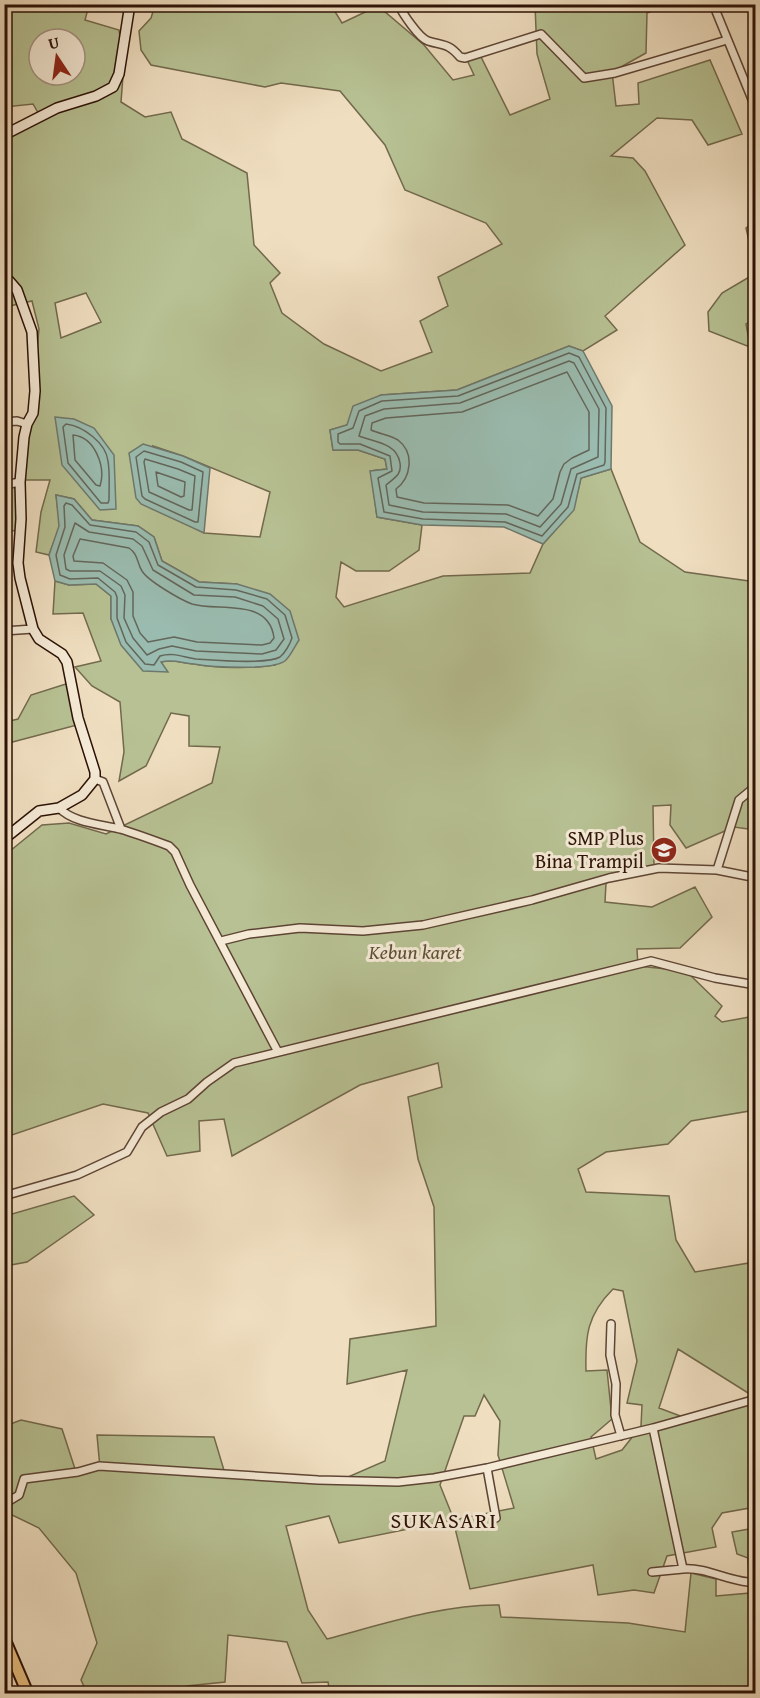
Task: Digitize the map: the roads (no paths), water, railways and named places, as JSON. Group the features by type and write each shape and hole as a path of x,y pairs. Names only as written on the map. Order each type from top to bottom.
{"main road":[{"path":"4,1638 28,1694"}],"street":[{"path":"4,135 57,108 96,96 113,87 119,74 130,4"},
{"path":"398,4 403,14 425,40 448,45 460,57 541,34 584,78 615,73 727,40"},
{"path":"713,4 756,109"},
{"path":"4,275 17,290 32,332 35,391 33,413 27,424 20,482 21,519 18,563 33,629 39,639 63,654 67,662 78,718 93,762 95,779 82,795 59,808 39,811 4,838"},
{"path":"4,422 17,421 27,424"},
{"path":"4,485 20,482"},
{"path":"4,631 33,629"},
{"path":"95,779 103,782 121,829"},
{"path":"717,870 739,800 756,786"},
{"path":"59,808 65,814 80,820 121,829 169,846 175,852 278,1052"},
{"path":"221,941 249,934 300,928 363,931 423,925 532,900 609,878 659,868 717,870 752,877 756,883"},
{"path":"4,1196 77,1175 127,1152 142,1127 160,1112 188,1099 234,1063 651,961 715,978 756,985"},
{"path":"610,1324 609,1346 615,1384 615,1415 621,1436"},
{"path":"4,1504 19,1495 24,1479 78,1472 99,1466 318,1480 398,1482 434,1479 621,1436 756,1400"},
{"path":"653,1428 682,1569"},
{"path":"487,1468 496,1518"},
{"path":"652,1572 691,1568 734,1581 748,1582"}],"water":[{"path":"569,346 583,351 612,406 611,469 581,478 574,510 543,544 504,527 422,525 377,517 370,471 387,469 385,459 358,450 333,450 330,430 347,425 353,406 381,395 457,390"},
{"path":"55,417 74,419 94,428 114,455 116,509 100,510 62,465"},
{"path":"143,444 183,456 210,468 204,533 141,504 136,498 129,453"},
{"path":"56,495 74,499 92,520 138,526 154,537 162,561 199,582 237,584 270,594 290,611 299,640 290,656 280,663 269,666 228,667 170,661 161,662 168,672 143,671 121,645 111,619 111,596 96,584 69,585 55,581 49,555 59,526"}],"place":[{"name":"SMP Plus Bina Trampil","path":"664,850"}],"district":[{"name":"SUKASARI","path":"444,1520"}],"park label":[{"name":"Kebun karet","path":"415,952"}]}
